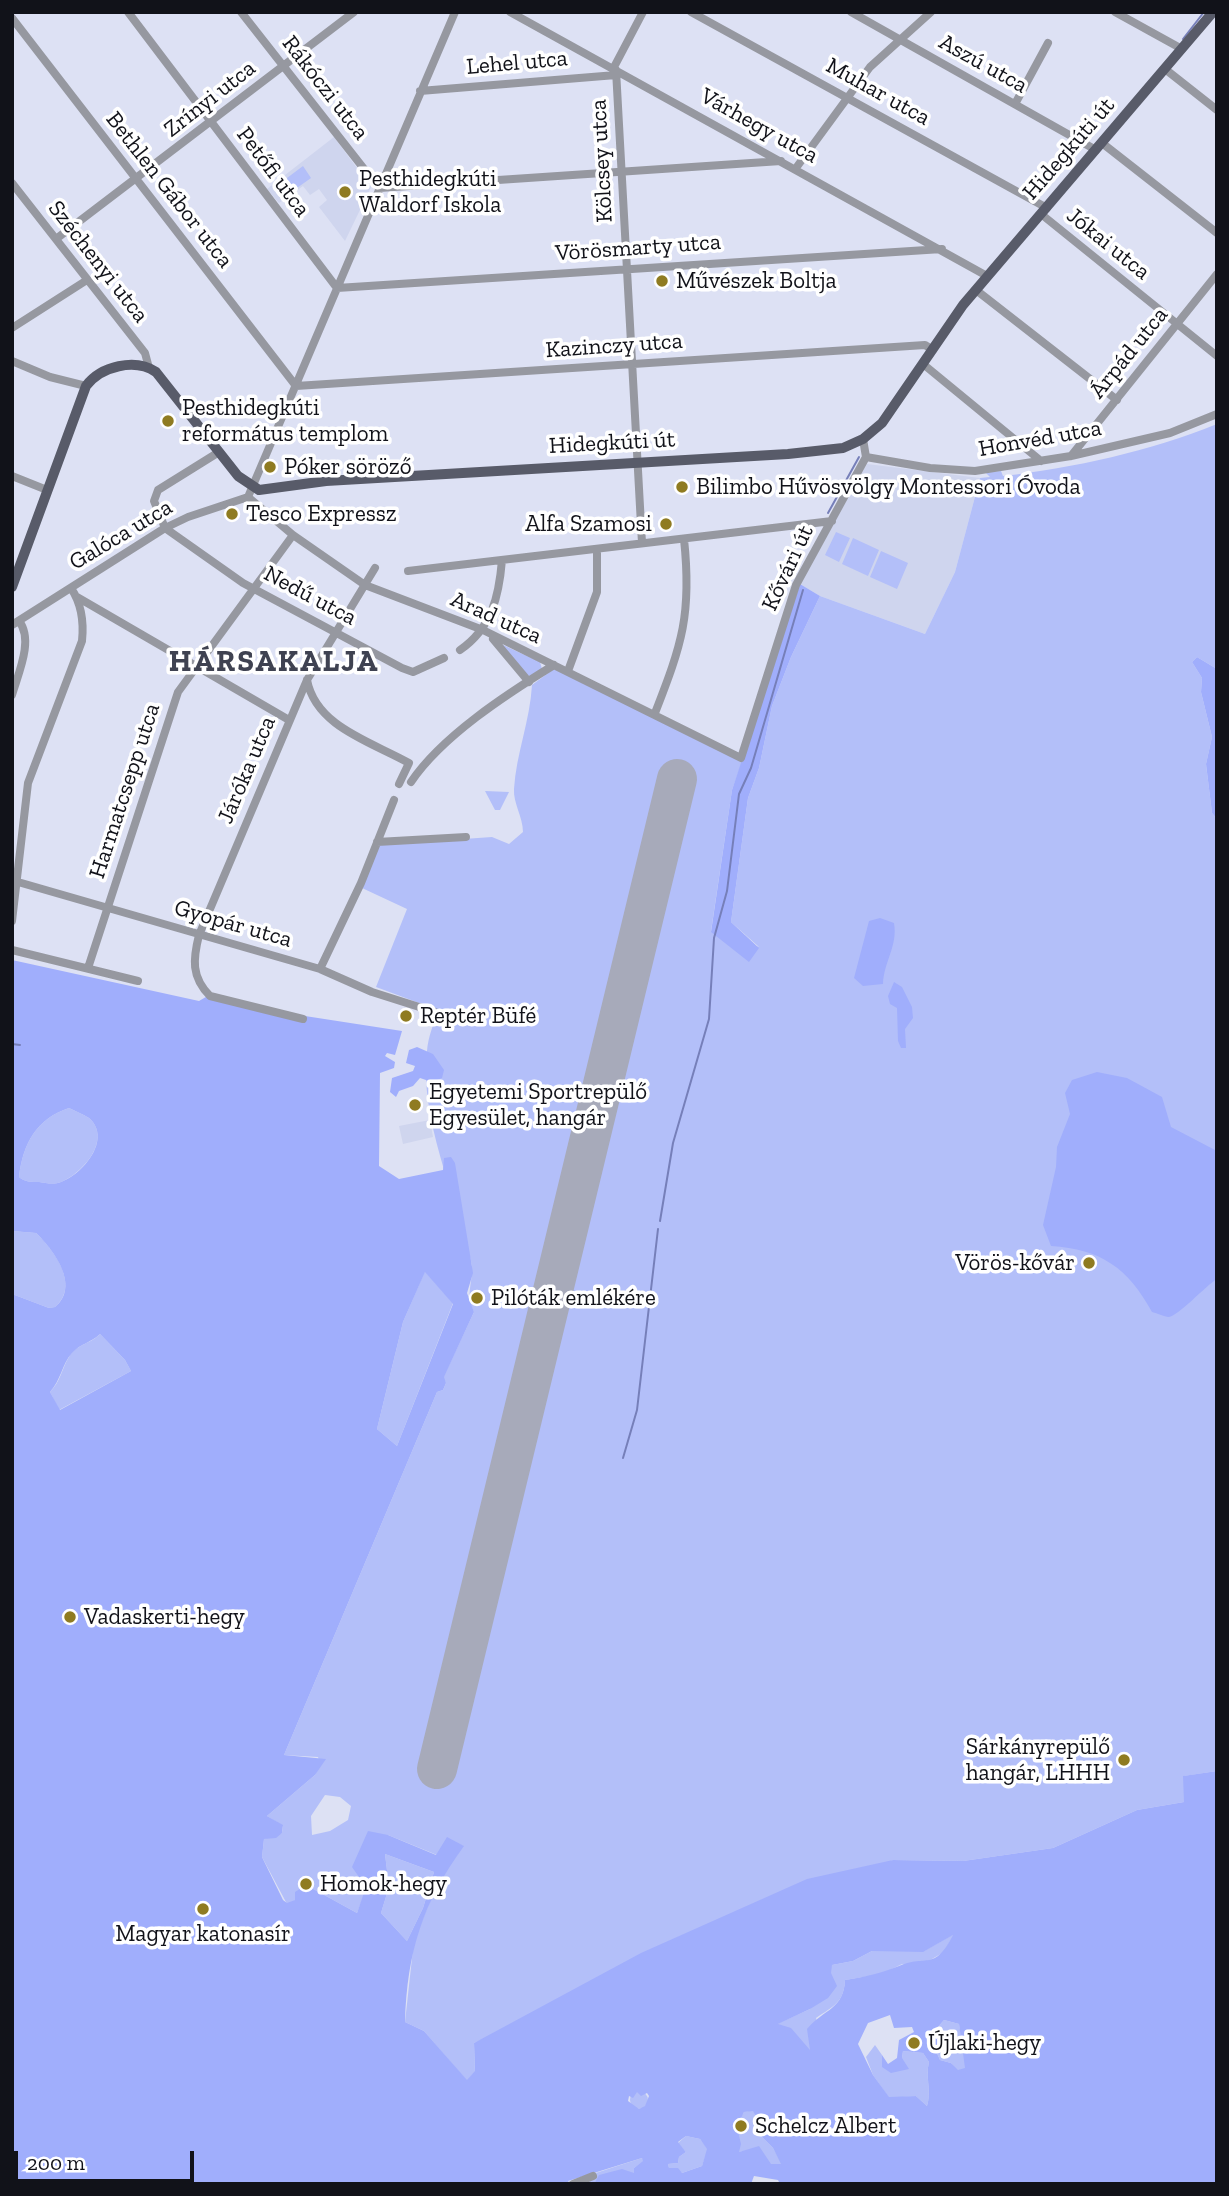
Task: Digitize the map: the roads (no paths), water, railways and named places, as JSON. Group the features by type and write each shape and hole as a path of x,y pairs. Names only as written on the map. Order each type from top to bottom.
{"main road":[{"name":"Hidegkúti út","path":"251,493 327,481 834,450 863,439 892,412 931,348 985,275 1165,69 1179,48 1213,12"},
{"path":"12,587 44,488 86,386 101,373 134,365 149,368 167,383 251,493"}],"street":[{"name":"Petőfi utca","path":"128,12 337,288"},
{"name":"Rákóczi utca","path":"241,12 379,188"},
{"name":"Zrínyi utca","path":"56,239 212,123 354,12"},
{"path":"251,493 455,12"},
{"name":"Várhegy utca","path":"510,12 985,275"},
{"path":"615,71 643,12"},
{"name":"Muhar utca","path":"691,12 1043,208"},
{"name":"Aszú utca","path":"851,12 867,16 898,39 1096,147 1217,233"},
{"path":"796,168 847,97 898,39 931,12"},
{"path":"1115,12 1179,48"},
{"name":"Bethlen Gábor utca","path":"12,18 296,386"},
{"path":"1015,104 1048,43"},
{"path":"1165,69 1217,110"},
{"name":"Lehel utca","path":"421,91 615,71"},
{"name":"Kölcsey utca","path":"615,71 642,543"},
{"path":"379,188 621,174 782,161"},
{"name":"Széchenyi utca","path":"12,183 145,353 149,368"},
{"name":"Jókai utca","path":"1043,208 1177,325 1217,356"},
{"name":"Vörösmarty utca","path":"337,288 942,249"},
{"name":"Árpád utca","path":"1071,456 1217,274"},
{"path":"12,328 87,280"},
{"path":"976,290 1117,400"},
{"name":"Kazinczy utca","path":"296,386 931,348"},
{"path":"12,361 50,377 86,386"},
{"path":"923,364 1041,461"},
{"name":"Honvéd utca","path":"866,457 962,471 1071,456 1170,433 1217,414"},
{"path":"863,439 866,457"},
{"path":"165,528 154,501 158,490 219,452"},
{"name":"Kővári út","path":"741,758 796,585 866,457"},
{"path":"12,476 44,488"},
{"name":"Galóca utca","path":"16,623 165,528 251,493"},
{"name":"Arad utca","path":"251,493 293,535 365,585 483,631 655,713 741,758"},
{"path":"408,571 832,521"},
{"name":"Nedű utca","path":"165,528 254,589 413,672 444,658"},
{"name":"Harmatcsepp utca","path":"88,968 178,692 195,665 293,535"},
{"path":"655,713 681,646 687,613 688,580 684,539"},
{"path":"568,671 597,592 597,549"},
{"path":"460,650 483,631 498,599 502,560"},
{"name":"Járóka utca","path":"303,1019 210,996 195,975 194,960 199,935 307,680 375,568"},
{"path":"12,921 28,783 80,654 84,626 77,597 71,588"},
{"path":"77,597 289,720"},
{"path":"12,695 24,646 23,626 16,623"},
{"path":"491,636 529,682"},
{"path":"411,782 420,769 471,723 554,665"},
{"path":"307,680 310,695 321,712 338,726 409,763 399,784"},
{"path":"320,969 394,800"},
{"path":"377,842 466,837"},
{"name":"Gyopár utca","path":"18,882 320,969 362,988 435,1012"},
{"path":"12,950 138,981"},
{"path":"573,2184 593,2176"}],"waterway":[{"path":"1183,39 1204,12"},
{"path":"828,513 859,457"},
{"path":"660,1221 673,1143 709,1019 714,938 727,891 739,794 751,768 803,590"},
{"path":"12,1044 20,1045"},
{"path":"623,1458 637,1410 658,1229"}],"place":[{"name":"Pesthidegkúti Waldorf Iskola","path":"345,192"},
{"name":"Művészek Boltja","path":"662,281"},
{"name":"Pesthidegkúti református templom","path":"168,421"},
{"name":"Póker söröző","path":"270,467"},
{"name":"Bilimbo Hűvösvölgy Montessori Óvoda","path":"682,487"},
{"name":"Tesco Expressz","path":"232,514"},
{"name":"Alfa Szamosi","path":"666,524"},
{"name":"Reptér Büfé","path":"406,1016"},
{"name":"Egyetemi Sportrepülő Egyesület, hangár","path":"415,1105"},
{"name":"Vörös-kővár","path":"1089,1263"},
{"name":"Pilóták emlékére","path":"477,1298"},
{"name":"Vadaskerti-hegy","path":"70,1617"},
{"name":"Sárkányrepülő hangár, LHHH","path":"1124,1760"},
{"name":"Homok-hegy","path":"306,1884"},
{"name":"Magyar katonasír","path":"203,1909"},
{"name":"Újlaki-hegy","path":"914,2043"},
{"name":"Schelcz Albert","path":"741,2126"}],"district":[{"name":"HÁRSAKALJA","path":"274,662"}]}
